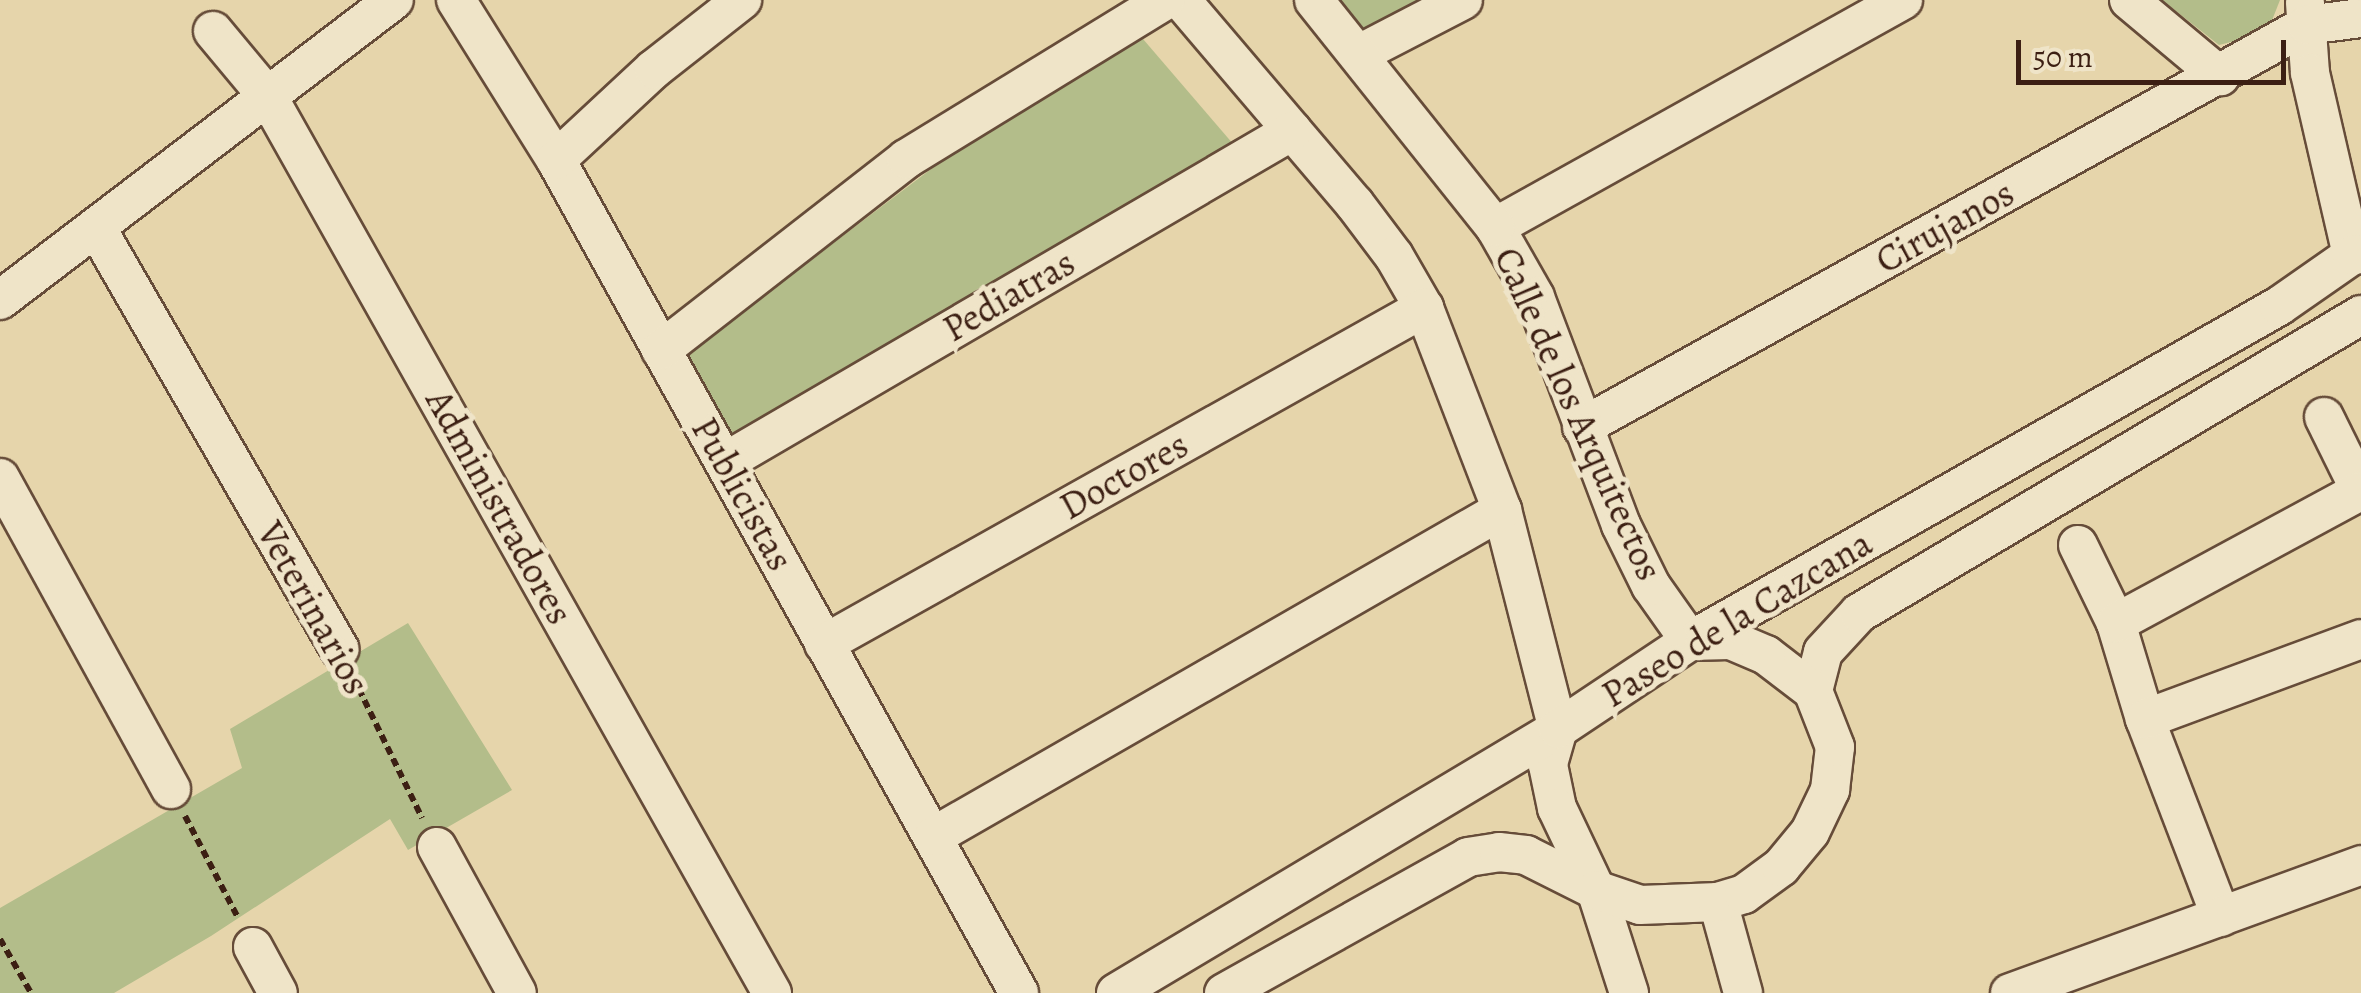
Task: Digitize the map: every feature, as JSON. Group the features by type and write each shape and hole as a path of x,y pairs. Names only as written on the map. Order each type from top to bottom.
{"street":[{"path":"0,300 394,0"},
{"name":"Publicistas","path":"456,0 556,160 1018,993"},
{"path":"556,160 654,70 742,0"},
{"path":"661,350 906,159 1165,0"},
{"path":"1181,0 1374,229 1424,308 1502,510 1558,729 1548,766 1556,808 1596,890 1629,993"},
{"name":"Calle de los Arquitectos","path":"1314,0 1495,226 1535,296 1620,526 1651,586 1690,641"},
{"path":"1359,54 1462,0"},
{"path":"1495,226 1902,0"},
{"path":"2129,0 2220,76"},
{"path":"2357,254 2310,72 2306,12 2361,18"},
{"name":"Cirujanos","path":"1582,427 2220,76 2306,12"},
{"name":"Administradores","path":"213,31 268,97 772,993"},
{"name":"Pediatras","path":"725,462 1292,131"},
{"name":"Veterinarios","path":"96,230 339,649"},
{"name":"Paseo de la Cazcana","path":"1116,993 1558,729 1690,641 2279,306 2357,254"},
{"name":"Doctores","path":"824,644 1424,308"},
{"name":"Paseo de la Cazcana","path":"1813,691 1823,652 1859,613 2361,315"},
{"path":"2116,623 2361,492 2324,416"},
{"path":"0,478 171,789"},
{"path":"934,836 1502,510"},
{"path":"2078,545 2116,623 2145,720 2221,918"},
{"path":"2145,720 2361,639"},
{"path":"1224,993 1468,857 1500,852 1526,855 1596,890 1640,905 1718,902 1744,894 1781,867 1810,832 1830,790 1834,746 1813,691 1766,655 1730,640 1690,641"},
{"path":"437,847 517,993"},
{"path":"2010,993 2361,865"},
{"path":"1718,902 1743,993"},
{"path":"253,947 278,993"}],"path":[{"name":"Veterinarios","path":"339,649 437,847"},
{"path":"171,789 253,947"},
{"path":"0,939 31,993"}],"green space":[{"path":"1328,0 1428,0 1356,39"},
{"path":"2162,0 2280,0 2267,33 2219,45"},
{"path":"1143,39 1240,152 732,435 687,354 968,141"},
{"path":"408,623 512,790 408,850 390,819 211,936 114,993 0,993 0,908 242,768 230,729"}]}
